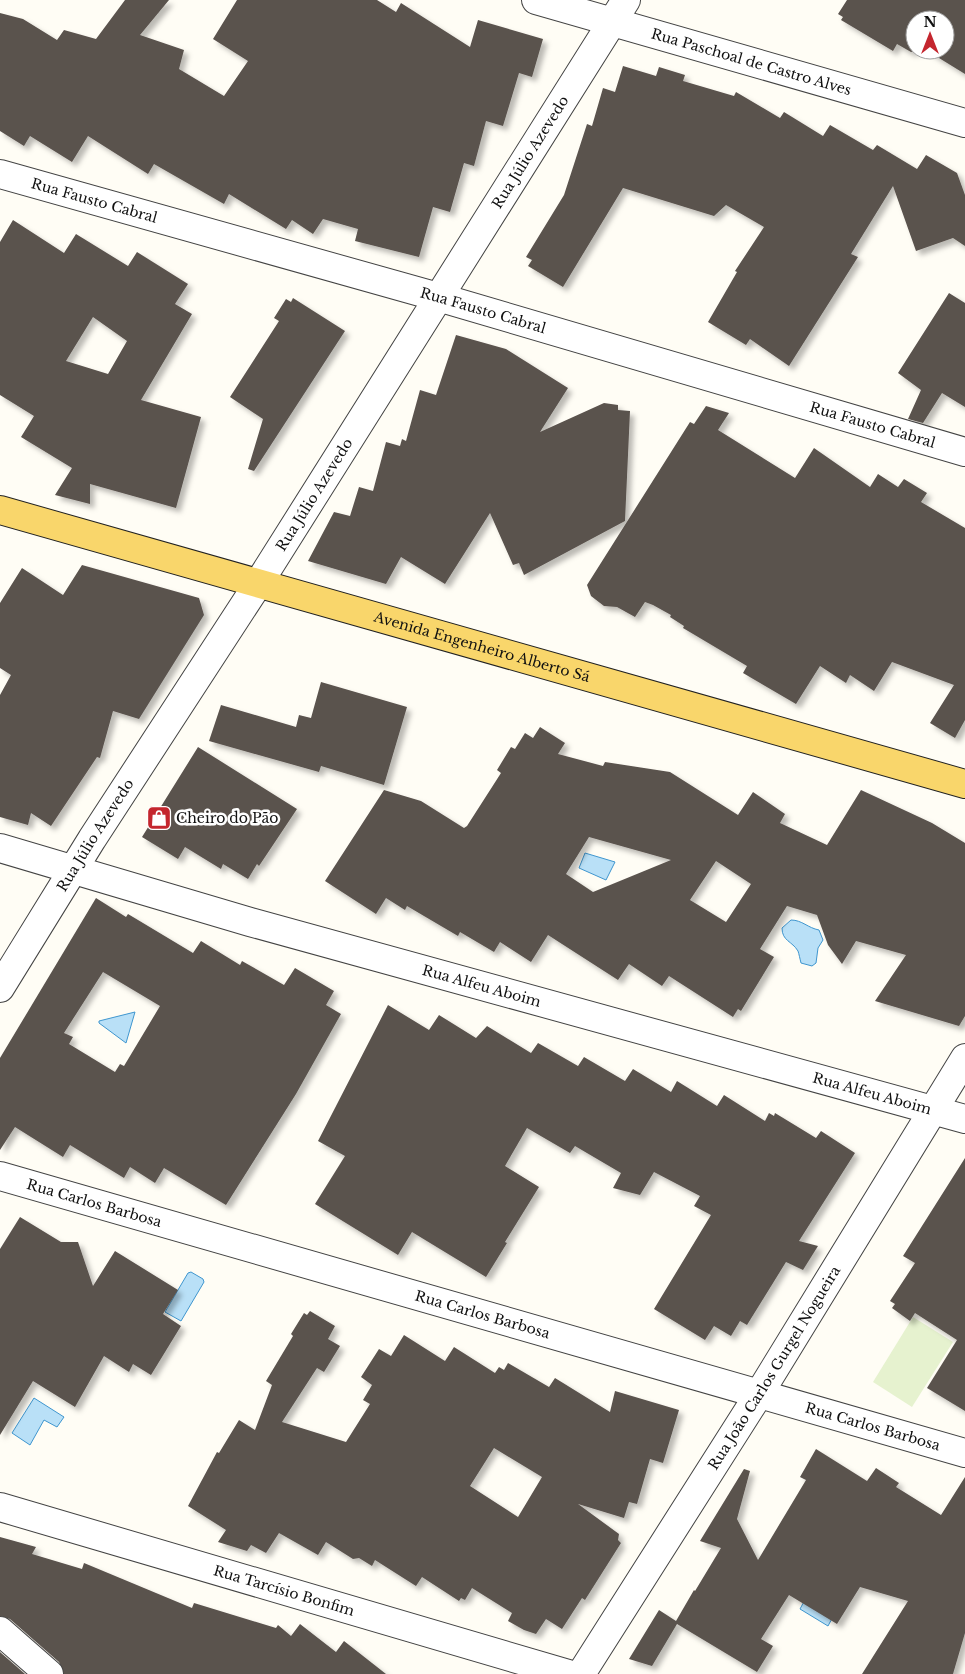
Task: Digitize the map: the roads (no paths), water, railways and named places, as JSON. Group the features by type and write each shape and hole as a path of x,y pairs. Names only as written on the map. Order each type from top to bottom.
{"main road":[{"name":"Avenida Engenheiro Alberto Sá","path":"0,510 965,784"}],"street":[{"name":"Rua Paschoal de Castro Alves","path":"536,0 619,11 965,123"},
{"name":"Rua Júlio Azevedo","path":"0,988 73,869 258,584 619,11"},
{"name":"Rua Fausto Cabral","path":"0,174 438,297 965,452"},
{"name":"Rua Alfeu Aboim","path":"0,848 250,922 965,1119"},
{"name":"Rua João Carlos Gurgel Nogueira","path":"580,1674 759,1394 965,1058"},
{"name":"Rua Carlos Barbosa","path":"0,1176 965,1453"},
{"name":"Rua Tarcísio Bonfim","path":"0,1507 568,1674"},
{"path":"0,1631 49,1674"}],"water":[{"path":"585,853 615,862 606,880 579,868"},
{"path":"791,920 819,930 823,940 818,948 816,963 812,966 801,963 798,951 785,938 782,932 782,928"},
{"path":"135,1012 126,1043 99,1023 99,1021"},
{"path":"191,1272 203,1279 204,1282 181,1321 165,1312 188,1273"},
{"path":"34,1398 64,1417 57,1427 44,1420 30,1445 12,1433"},
{"path":"808,1594 836,1611 828,1626 800,1609"}],"place":[{"name":"Cheiro do Pão","path":"159,818"}]}
